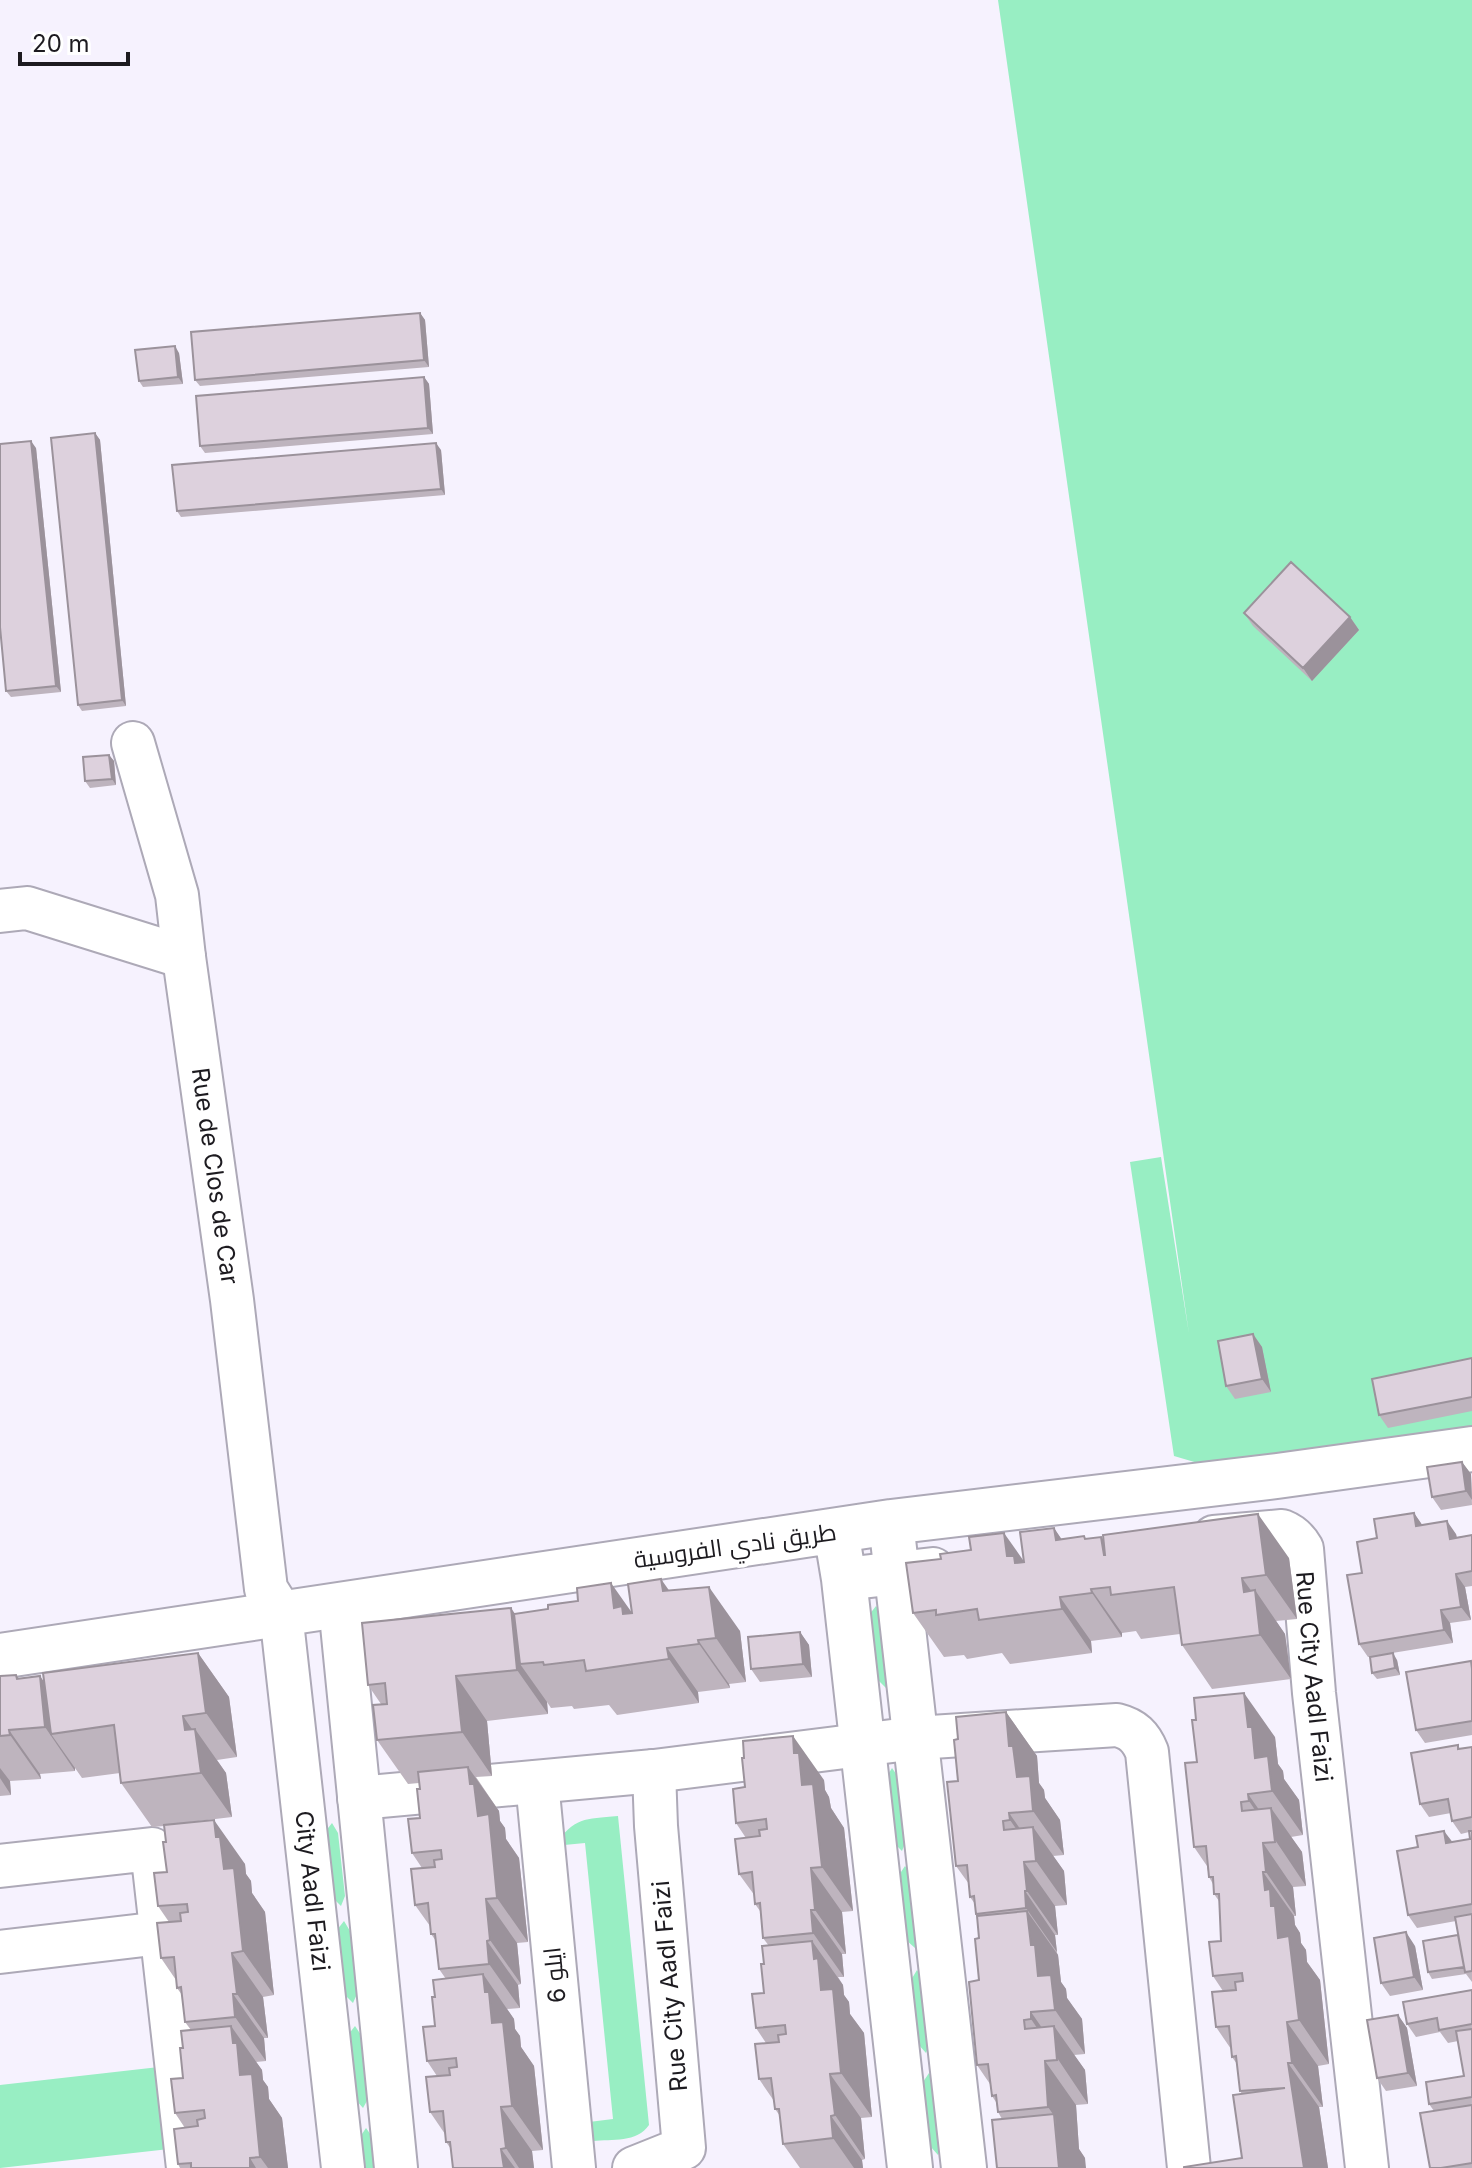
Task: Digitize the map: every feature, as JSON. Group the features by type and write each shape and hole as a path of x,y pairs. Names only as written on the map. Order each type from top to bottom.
{"main road":[{"name":"طريق نادي الفروسية","path":"0,1656 891,1522 1277,1476 1472,1449"},
{"path":"891,1522 964,2168"},
{"path":"836,1531 844,1579 910,2168"}],"street":[{"name":"Rue de Clos de Car","path":"133,743 177,895 232,1300 266,1589 281,1613"},
{"path":"0,911 27,908 184,957"},
{"name":"Rue City Aadl Faizi","path":"1180,1541 1274,1530 1289,1534 1302,1549 1315,1709 1367,2168"},
{"path":"844,1579 976,1565"},
{"path":"340,1605 396,2168"},
{"name":"City Aadl Faizi","path":"281,1613 343,2168"},
{"path":"359,1798 654,1771 916,1738 1117,1725 1128,1728 1143,1742 1147,1752 1189,2168"},
{"name":"Rue City Aadl Faizi","path":"634,2168 684,2148 654,1771"},
{"name":"ايلو 6","path":"537,1782 574,2168"},
{"path":"0,1866 152,1849 188,2168"},
{"path":"0,1952 161,1933"}],"green space":[{"path":"998,0 1472,0 1472,1434 1208,1466 1174,1456 1130,1162 1161,1157 1189,1334"},
{"path":"876,1606 882,1615 890,1679 886,1688 877,1679 869,1615"},
{"path":"892,1768 899,1778 906,1841 902,1851 893,1842 886,1778"},
{"path":"618,1816 649,2125 631,2137 593,2141 588,2139 581,2123 613,2119 585,1843 554,1846 581,1821"},
{"path":"332,1823 338,1833 345,1896 341,1906 332,1897 325,1832"},
{"path":"905,1866 911,1875 919,1939 915,1948 906,1940 899,1875"},
{"path":"344,1921 350,1931 357,1994 353,2003 344,1994 337,1930"},
{"path":"917,1970 923,1980 930,2044 926,2053 918,2044 911,1980"},
{"path":"355,2026 361,2035 368,2099 363,2108 355,2099 348,2035"},
{"path":"159,2067 169,2149 0,2168 0,2085"},
{"path":"929,2073 936,2083 942,2146 938,2155 930,2146 923,2082"},
{"path":"366,2128 373,2138 376,2168 363,2168 360,2137"}],"building":[{"path":"420,313 424,360 195,380 191,332"},
{"path":"175,346 178,377 139,381 135,350"},
{"path":"424,377 428,428 200,446 196,396"},
{"path":"95,433 122,700 78,705 51,438"},
{"path":"31,441 56,686 6,691 0,627 0,444"},
{"path":"436,443 441,489 177,511 172,465"},
{"path":"1291,562 1350,617 1303,668 1244,613"},
{"path":"109,755 112,779 85,781 83,757"},
{"path":"1253,1334 1262,1379 1226,1386 1218,1341"},
{"path":"1472,1358 1472,1397 1379,1415 1372,1379"},
{"path":"1462,1462 1466,1491 1432,1497 1427,1467"},
{"path":"1414,1513 1416,1526 1447,1521 1450,1539 1472,1535 1472,1571 1456,1574 1461,1607 1441,1610 1444,1630 1359,1644 1347,1575 1362,1573 1357,1542 1377,1538 1374,1519"},
{"path":"1258,1514 1266,1575 1242,1578 1244,1592 1255,1590 1260,1635 1182,1645 1174,1587 1111,1595 1110,1587 1091,1589 1092,1593 1060,1597 1062,1609 979,1620 977,1609 936,1615 936,1610 913,1613 906,1563 941,1559 940,1554 971,1550 969,1537 1004,1533 1007,1556 1014,1556 1015,1563 1024,1562 1020,1532 1054,1528 1056,1540 1101,1537 1105,1555 1103,1535"},
{"path":"661,1579 663,1591 709,1587 716,1638 698,1640 699,1644 667,1648 669,1659 586,1671 584,1660 544,1665 543,1662 520,1664 514,1614 578,1601 577,1588 611,1583 614,1608 622,1606 623,1614 632,1613 628,1584"},
{"path":"511,1608 517,1670 456,1676 462,1732 377,1740 373,1705 387,1704 385,1683 368,1685 362,1623"},
{"path":"800,1632 803,1664 751,1669 748,1637"},
{"path":"198,1653 206,1713 183,1716 185,1730 195,1729 201,1773 121,1783 114,1725 51,1734 43,1673"},
{"path":"1393,1653 1395,1668 1372,1673 1370,1657"},
{"path":"1471,1661 1472,1721 1416,1730 1406,1672"},
{"path":"16,1675 17,1679 40,1676 45,1727 9,1730 10,1735 0,1736 0,1676"},
{"path":"1244,1693 1255,1758 1268,1756 1272,1791 1248,1794 1249,1801 1241,1802 1242,1811 1271,1808 1275,1842 1263,1843 1266,1872 1263,1872 1265,1890 1270,1889 1271,1906 1275,1906 1278,1938 1289,1936 1299,2020 1287,2022 1292,2063 1288,2063 1304,2168 1184,2168 1242,2158 1233,2095 1285,2088 1240,2091 1229,2026 1216,2027 1212,1992 1236,1990 1235,1982 1243,1981 1242,1973 1213,1976 1209,1942 1221,1941 1219,1894 1214,1894 1213,1877 1209,1877 1206,1846 1194,1847 1185,1763 1197,1762 1192,1720 1196,1720 1194,1698"},
{"path":"1006,1712 1009,1746 1013,1746 1017,1777 1030,1776 1033,1811 1009,1813 1010,1820 1003,1821 1004,1830 1033,1827 1036,1861 1024,1862 1026,1908 976,1914 974,1896 970,1897 967,1865 956,1866 947,1782 958,1781 954,1740 958,1739 956,1717"},
{"path":"793,1736 794,1753 799,1753 802,1785 813,1784 822,1867 811,1868 815,1910 811,1910 813,1933 763,1938 760,1903 755,1904 752,1872 739,1874 735,1839 760,1836 759,1830 767,1829 766,1819 736,1823 733,1789 745,1787 743,1741"},
{"path":"1458,1745 1458,1749 1472,1747 1472,1817 1452,1821 1448,1799 1420,1804 1411,1753"},
{"path":"468,1767 470,1784 474,1784 478,1816 489,1814 497,1898 486,1899 489,1964 439,1969 428,1903 415,1905 411,1869 435,1867 434,1860 442,1859 441,1850 412,1853 408,1819 420,1818 418,1772"},
{"path":"214,1820 216,1837 220,1837 224,1869 234,1868 243,1951 232,1953 237,1994 233,1994 235,2017 185,2022 174,1957 161,1958 157,1923 181,1921 180,1913 188,1912 187,1904 158,1906 154,1873 167,1872 164,1825"},
{"path":"1444,1831 1446,1843 1470,1839 1469,1831 1472,1831 1472,1904 1408,1915 1397,1851 1418,1847 1416,1836"},
{"path":"1027,1911 1038,1976 1051,1975 1055,2010 1031,2012 1031,2019 1024,2020 1025,2029 1054,2026 1057,2060 1045,2061 1048,2107 998,2112 996,2095 992,2096 988,2064 977,2065 969,1982 979,1980 975,1939 979,1938 977,1916"},
{"path":"1472,1914 1472,1971 1465,1972 1455,1917"},
{"path":"1406,1932 1414,1977 1381,1983 1374,1938"},
{"path":"1458,1935 1464,1967 1428,1972 1423,1941"},
{"path":"812,1941 814,1959 818,1958 821,1990 833,1989 841,2073 830,2074 835,2115 831,2116 833,2138 783,2144 771,2078 759,2079 755,2044 779,2042 778,2035 786,2034 785,2025 756,2028 752,1994 764,1993 762,1946"},
{"path":"483,1974 485,1992 489,1992 492,2023 503,2022 512,2106 501,2107 506,2148 501,2149 504,2168 453,2168 450,2142 446,2142 443,2111 430,2112 426,2077 450,2075 449,2068 457,2067 456,2058 427,2061 423,2027 435,2026 433,1980"},
{"path":"1472,1990 1472,2024 1439,2030 1437,2018 1407,2024 1403,2002"},
{"path":"1398,2015 1408,2073 1377,2078 1367,2020"},
{"path":"231,2026 233,2043 237,2043 240,2075 252,2074 260,2157 250,2158 250,2168 191,2168 191,2163 178,2164 174,2129 198,2126 197,2120 205,2118 204,2110 175,2113 171,2079 183,2078 181,2031"},
{"path":"1472,2029 1472,2097 1429,2104 1426,2082 1464,2076 1456,2031"},
{"path":"1472,2105 1472,2163 1430,2168 1420,2113"},
{"path":"1054,2114 1059,2168 997,2168 992,2120"}]}
